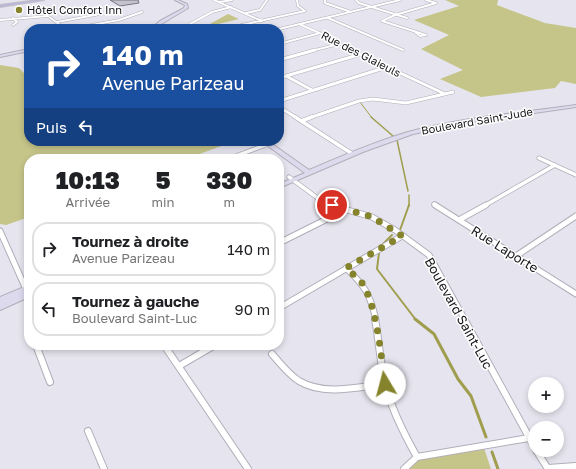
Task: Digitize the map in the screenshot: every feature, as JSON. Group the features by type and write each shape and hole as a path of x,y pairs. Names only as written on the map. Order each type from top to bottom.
{"main road":[{"path":"0,6 38,0"},
{"path":"0,6 43,0"}],"street":[{"path":"160,24 161,22 186,9 186,5 176,0"},
{"path":"162,24 189,8 189,5 179,0"},
{"path":"214,0 262,21"},
{"path":"220,2 232,0"},
{"path":"245,13 260,10 266,0"},
{"path":"249,24 305,11 298,6 297,0"},
{"path":"325,0 325,3 351,12"},
{"path":"356,0 359,3 407,18"},
{"path":"391,0 395,1"},
{"path":"284,28 400,0"},
{"path":"415,32 382,21 395,15 436,3 426,0"},
{"path":"190,24 212,12 231,7"},
{"path":"97,24 119,20 142,12"},
{"path":"57,22 100,14"},
{"path":"0,20 43,15 52,17 59,24"},
{"path":"13,18 16,22 13,25"},
{"path":"327,18 362,30 404,50"},
{"name":"Rue des Glaieuls","path":"299,24 320,33 384,68 445,94"},
{"path":"284,43 320,33"},
{"path":"284,59 339,44"},
{"path":"0,56 24,51"},
{"path":"286,76 358,55"},
{"path":"284,99 384,68"},
{"path":"286,76 312,90"},
{"path":"301,121 366,99 406,103 453,92"},
{"name":"Boulevard Saint-Jude","path":"284,183 307,171 372,145 440,126 576,106"},
{"path":"284,110 351,153"},
{"path":"239,154 257,146"},
{"path":"272,146 283,154"},
{"path":"284,155 307,171"},
{"path":"539,158 576,175"},
{"path":"459,220 555,165"},
{"name":"Boulevard Saint-Jude","path":"284,180 291,179"},
{"name":"Boulevard Saint-Luc","path":"291,179 323,202 372,217 429,255 528,436"},
{"name":"Rue Laporte","path":"434,204 576,294"},
{"path":"284,240 335,215 342,209"},
{"path":"516,256 576,216"},
{"path":"0,231 24,283"},
{"path":"284,305 402,236"},
{"path":"346,268 361,283 369,298 380,343 385,384 400,427 417,457"},
{"path":"0,300 24,293"},
{"path":"0,307 24,294"},
{"path":"38,350 50,382"},
{"path":"168,350 248,469"},
{"path":"179,366 206,350"},
{"path":"272,354 298,380 310,386 327,389 385,384"},
{"path":"88,430 104,469"},
{"path":"404,469 417,457 528,438"},
{"name":"Boulevard Saint-Luc","path":"541,457 548,468"},
{"path":"548,468 576,466"}],"shaded area":[{"path":"445,0 498,0 497,5 545,23 576,28 576,84 561,81 555,88 481,97 440,79 463,70 421,49 449,35 414,20 459,6"},
{"path":"228,14 239,19 218,24 210,24"},
{"path":"0,65 19,68 24,73 24,146 221,146 200,154 24,154 24,219 6,225 0,224"},
{"path":"483,445 491,469 406,469 417,457"}],"building":[{"path":"110,0 138,0 139,3 120,6"}],"waterway":[{"path":"360,102 372,118"},
{"path":"372,118 393,136"},
{"path":"397,140 408,191"},
{"path":"409,195 409,205"},
{"path":"400,230 409,205"},
{"path":"383,244 392,235"},
{"path":"379,253 377,269 416,319"},
{"path":"416,319 434,334 458,379 471,396 486,437"},
{"path":"492,452 498,469"}],"place":[{"name":"Hôtel Comfort Inn","path":"19,10"}],"route":[{"path":"332,205 372,217 402,236 346,268 361,283 369,298 380,343 385,384"}]}
